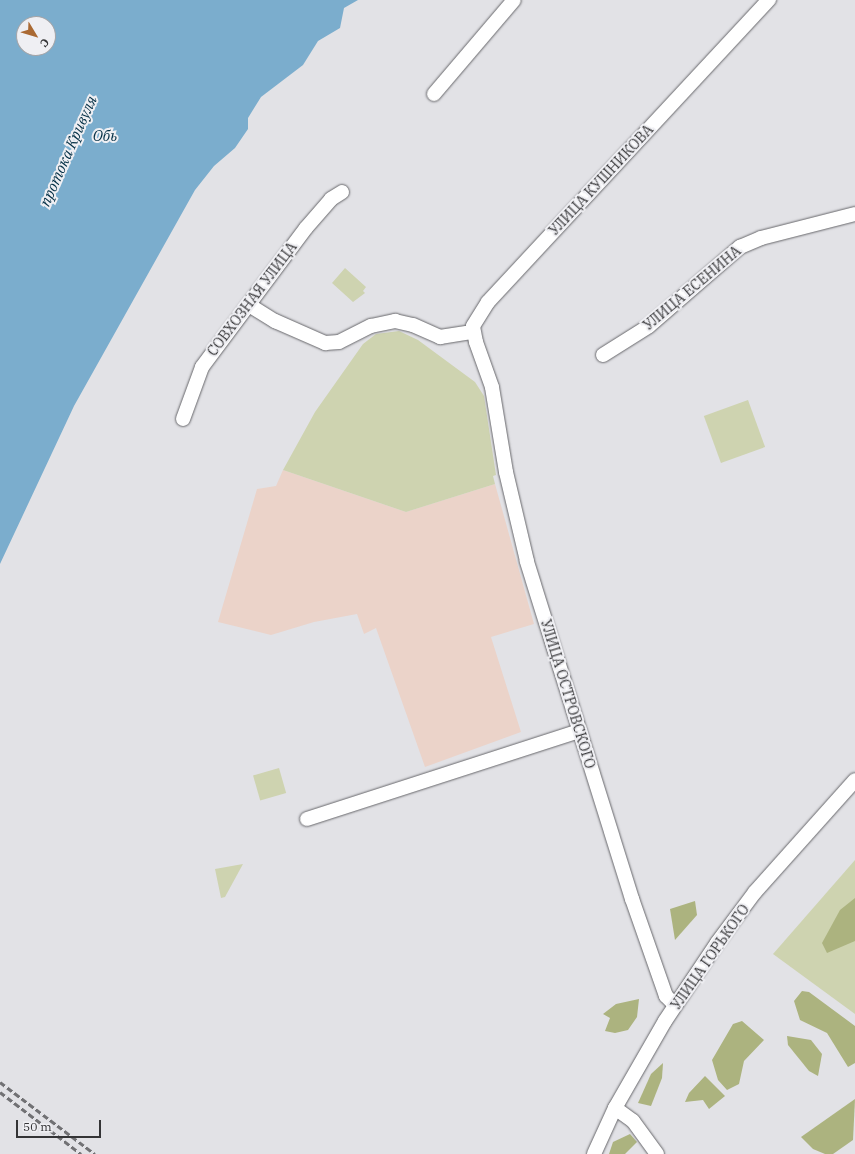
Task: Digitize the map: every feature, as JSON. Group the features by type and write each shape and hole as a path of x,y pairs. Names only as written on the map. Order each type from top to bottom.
{"street":[{"path":"434,94 514,0"},
{"name":"УЛИЦА КУШНИКОВА","path":"473,332 475,318 488,302 768,0"},
{"name":"СОВХОЗНАЯ УЛИЦА","path":"184,419 202,367 306,228 331,199 342,192"},
{"name":"УЛИЦА ЕСЕНИНА","path":"603,355 654,322 740,247 761,238 855,214"},
{"path":"249,305 275,321 325,343 339,342 371,326 395,321 412,325 440,337 473,332"},
{"name":"УЛИЦА ОСТРОВСКОГО","path":"473,332 489,375 517,523 579,731 658,974 666,996 675,1005"},
{"path":"307,819 579,731"},
{"name":"УЛИЦА ГОРЬКОГО","path":"594,1154 615,1108 675,1005 756,892 855,780"},
{"path":"615,1108 633,1121 657,1154"}],"shaded area":[{"path":"283,470 406,512 495,484 534,624 491,637 521,732 425,767 376,628 364,634 357,614 314,622 271,635 218,622 257,489 276,486"}],"green space":[{"path":"345,268 366,287 363,291 365,293 353,302 332,283"},
{"path":"399,331 418,340 475,382 484,396 496,475 493,476 495,484 406,512 283,470 315,412 363,344 376,334"},
{"path":"748,400 765,447 721,463 704,416"},
{"path":"279,768 286,793 260,800 253,775"},
{"path":"855,860 855,1014 773,954"},
{"path":"243,864 225,897 221,898 215,869"},
{"path":"855,898 855,941 827,953 822,943 840,910"},
{"path":"695,901 697,915 675,940 670,909"},
{"path":"802,991 809,992 855,1026 855,1063 848,1067 827,1033 800,1020 794,1001"},
{"path":"639,999 637,1017 628,1030 615,1033 605,1031 610,1018 603,1014 616,1004"},
{"path":"742,1021 764,1040 744,1061 739,1084 727,1090 718,1080 712,1060 733,1024"},
{"path":"787,1036 811,1040 822,1054 818,1076 809,1071 788,1045"},
{"path":"663,1063 662,1078 651,1106 638,1103 651,1074"},
{"path":"705,1076 725,1096 709,1109 703,1100 685,1102 689,1093"},
{"path":"855,1099 853,1140 833,1154 825,1154 813,1149 801,1137"},
{"path":"630,1134 637,1142 625,1154 609,1154 613,1142"}],"water":[{"name":"Обь","path":"0,0 358,0 344,8 340,28 318,41 303,65 261,97 248,118 248,129 235,148 214,166 195,190 74,406 0,564"}],"railway":[{"path":"0,1082 95,1154"},
{"path":"0,1092 81,1154"}],"water label":[{"name":"протока Кривуля","path":"68,151"}]}
